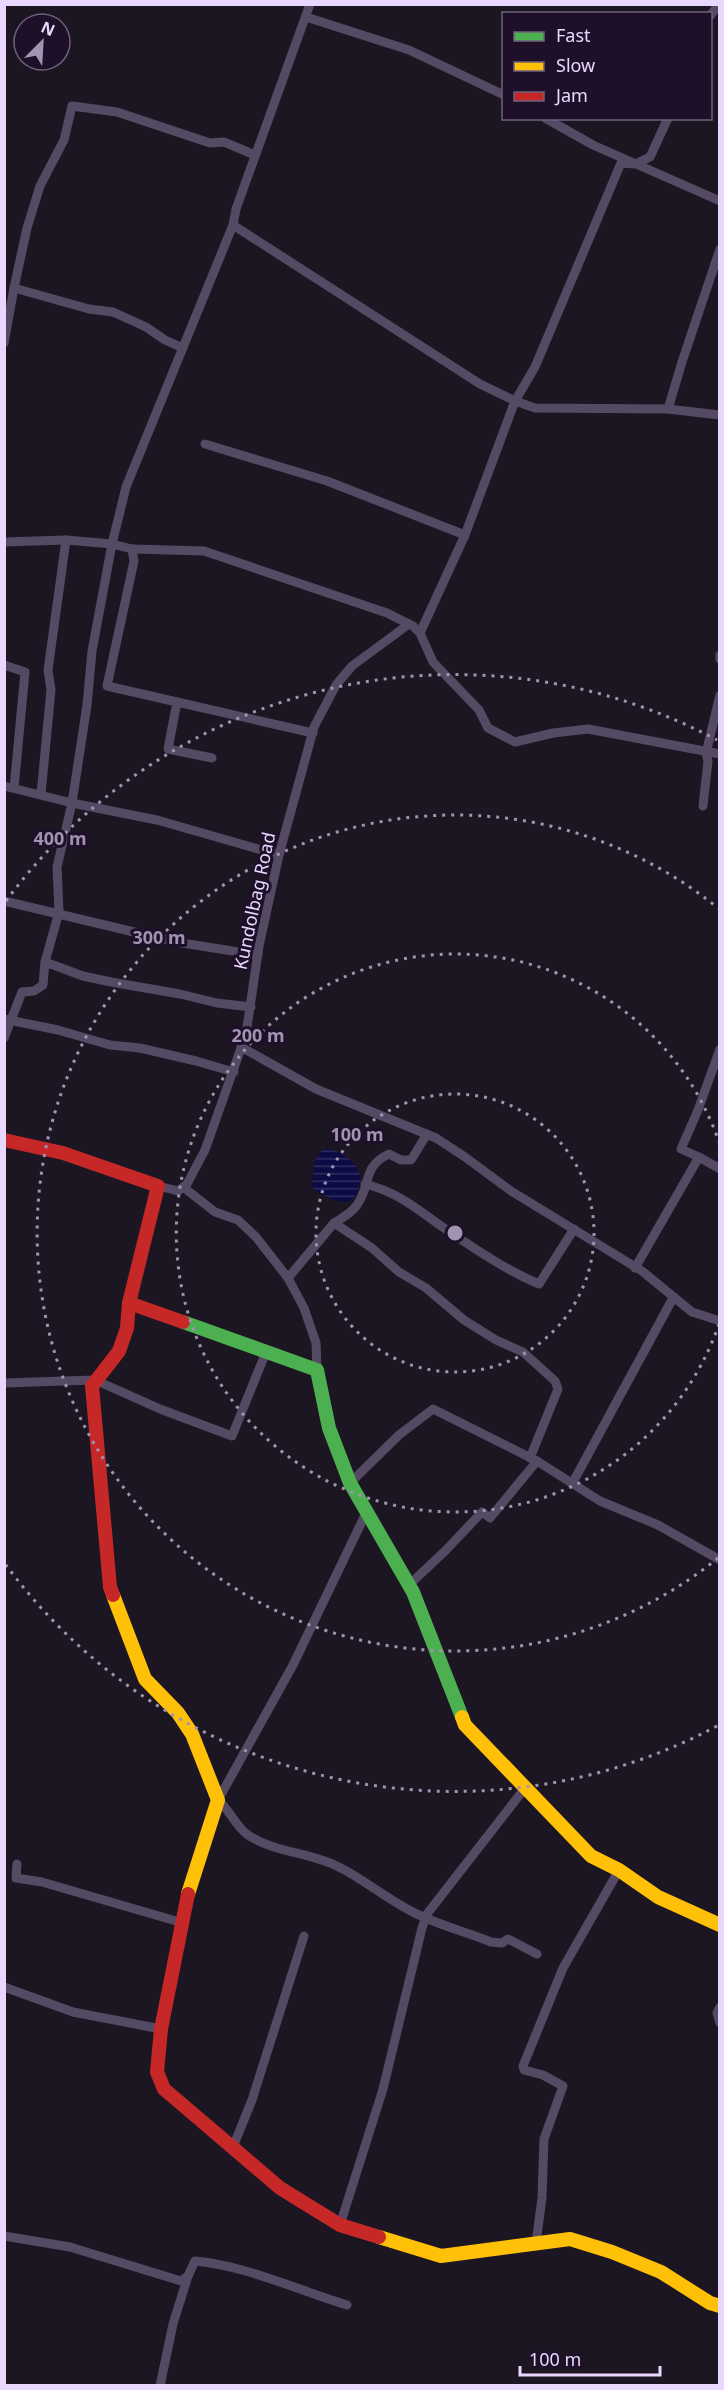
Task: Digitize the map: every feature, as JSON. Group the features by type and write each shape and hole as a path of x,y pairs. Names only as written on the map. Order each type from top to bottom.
{"street":[{"path":"4,1038 8,1020 22,992 34,992 43,985 45,963 59,912 57,867 72,803 87,705 92,651 112,544 126,487 232,225 310,4"},
{"path":"306,17 409,50 502,94"},
{"path":"4,343 27,228 40,186 63,140 72,106 117,112 210,143 224,142 255,155"},
{"path":"549,120 593,145 720,201"},
{"path":"420,633 465,535 515,401 535,367 621,163 635,164 650,157 667,120"},
{"path":"232,225 480,384 515,401 535,408 669,409 720,415"},
{"path":"669,409 681,362 720,249"},
{"path":"14,288 89,309 113,312 183,348"},
{"path":"206,444 232,450 327,481 465,535"},
{"path":"41,794 51,690 48,670 66,540"},
{"path":"4,542 66,540 112,544 132,549 204,551 387,613 409,624 420,633 433,662 479,710 488,728 515,742 553,733 588,729 720,754"},
{"path":"132,549 134,561 107,686 313,733"},
{"name":"Kundolbag Road","path":"183,1187 196,1169 205,1150 242,1047 279,855 313,733 336,685 352,666 409,624"},
{"path":"4,665 25,672 9,787 72,803 157,820 279,855"},
{"path":"703,806 708,761 706,753 720,695"},
{"path":"177,702 168,748 212,758"},
{"path":"4,900 176,942 258,955"},
{"path":"45,963 83,976 111,982 217,1003 251,1007"},
{"path":"8,1020 58,1030 110,1045 140,1048 234,1072"},
{"path":"242,1047 316,1089 427,1134 465,1157 511,1191 642,1271 692,1312 720,1321"},
{"path":"720,1049 681,1149 720,1169"},
{"path":"288,1278 334,1223 357,1205 371,1167 380,1158 389,1154 401,1160 411,1160 427,1134"},
{"path":"4,1140 63,1153 158,1186 178,1191 183,1187 215,1212 237,1220 256,1237 288,1278 304,1308 316,1343 317,1370 329,1428 350,1483 409,1585 465,1725 591,1856 619,1869 658,1897 720,1925"},
{"path":"635,1268 699,1158"},
{"path":"365,1184 411,1203 450,1232 500,1264 539,1284 574,1229"},
{"path":"158,1186 129,1303 127,1331 111,1364 92,1386 110,1587 145,1679 178,1713 192,1734 218,1800 228,1808 241,1829 253,1838 339,1867 411,1912 491,1942 502,1943 508,1939 537,1954"},
{"path":"334,1223 372,1248 399,1272 426,1288 464,1320 496,1340 523,1352 555,1381 558,1389 533,1459 490,1518 482,1512 409,1585"},
{"path":"572,1484 674,1298"},
{"path":"129,1303 317,1370"},
{"path":"4,1383 95,1380 160,1409 232,1436 266,1352"},
{"path":"350,1483 399,1435 434,1409 533,1459 600,1501 657,1525 720,1560"},
{"path":"367,1511 293,1665 218,1800 188,1895 160,2029 157,2072 164,2089 280,2188 340,2225 441,2256 570,2239 612,2252 661,2272 710,2303 720,2306"},
{"path":"340,2225 383,2089 426,1917 525,1788"},
{"path":"17,1864 16,1878 42,1882 183,1923"},
{"path":"536,2243 542,2198 544,2139 563,2086 543,2075 524,2070 523,2066 563,1968 619,1869"},
{"path":"233,2147 252,2100 304,1936"},
{"path":"4,1987 73,2012 160,2029"},
{"path":"720,2007 717,2013 720,2023"},
{"path":"4,2236 70,2247 181,2281 188,2276"},
{"path":"159,2385 173,2324 188,2276 195,2262 214,2263 248,2272 347,2305"}],"shaded area":[{"path":"327,1149 345,1156 358,1170 360,1186 349,1202 334,1200 312,1188 314,1163 321,1151"}],"traffic: fast":[{"path":"183,1322 317,1370 329,1428 350,1483 413,1592 462,1717"}],"traffic: slow":[{"path":"113,1595 145,1679 178,1713 192,1734 218,1800 188,1894"},
{"path":"462,1717 465,1725 591,1856 619,1870 658,1897 720,1925"},
{"path":"379,2237 441,2256 570,2239 612,2252 661,2272 710,2303 720,2306"}],"traffic: jam":[{"path":"4,1140 63,1153 158,1186 129,1303 183,1322"},
{"path":"113,1595 110,1587 92,1386 119,1351 127,1328 129,1303"},
{"path":"188,1894 161,2029 157,2072 164,2089 280,2188 340,2225 379,2237"}]}
